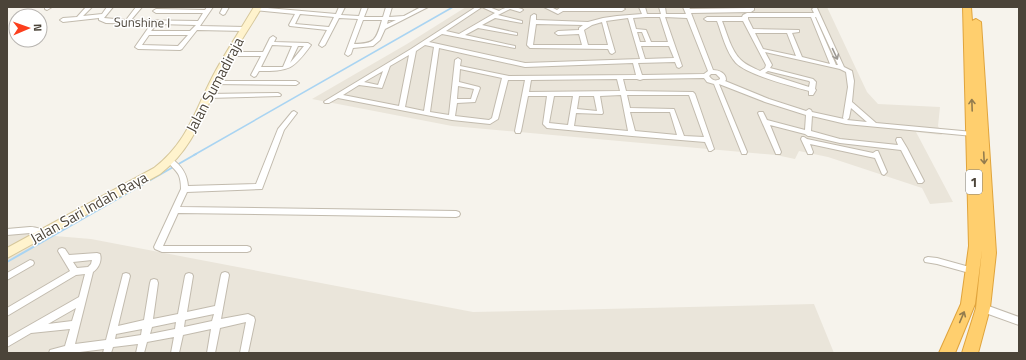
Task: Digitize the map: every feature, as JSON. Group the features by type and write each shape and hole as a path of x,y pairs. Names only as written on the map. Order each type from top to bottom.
{"highway":[{"name":"1","path":"947,353 968,304 974,272 976,246 973,131 967,7"},
{"name":"1","path":"970,353 983,308 989,253 974,7"}],"street":[{"path":"78,19 89,7"},
{"name":"Sunshine I","path":"110,7 102,16 101,19 104,21 155,22 196,28"},
{"path":"127,22 139,7"},
{"path":"223,12 226,7"},
{"path":"322,45 342,7"},
{"path":"348,54 365,7"},
{"path":"351,46 374,44 383,28 384,19 389,7"},
{"path":"383,28 425,7"},
{"path":"327,102 480,7"},
{"path":"485,7 496,15 520,22"},
{"path":"460,36 509,7 520,10"},
{"path":"546,7 556,11 563,8 622,8 634,30 643,61"},
{"path":"642,7 644,16"},
{"path":"424,43 525,65 635,61 678,63 671,44 662,7"},
{"path":"585,46 581,32 582,28 604,21 626,16 663,16 688,11 751,10 751,7"},
{"path":"257,8 360,18 384,19 406,17"},
{"name":"Jalan Sumadiraja","path":"175,164 193,130 214,83 257,8"},
{"path":"156,11 208,9"},
{"path":"155,22 138,47 180,48 196,28 208,9"},
{"path":"815,9 814,15 834,66"},
{"path":"688,11 712,72"},
{"path":"298,12 292,25 330,29"},
{"path":"745,19 745,16 747,15 814,15"},
{"path":"814,15 842,68"},
{"path":"64,20 102,16"},
{"path":"592,24 534,19 530,45 532,47 585,46 611,50 604,21"},
{"path":"707,20 745,19"},
{"path":"745,19 769,65 767,69 761,73"},
{"path":"719,20 738,61 761,73 812,92 813,82 811,80 767,69"},
{"path":"558,39 559,22"},
{"path":"477,26 515,34"},
{"path":"147,33 196,28 245,29"},
{"path":"634,30 644,31 649,44"},
{"path":"751,31 798,31"},
{"path":"789,31 800,59"},
{"path":"441,32 513,47"},
{"path":"558,33 581,32"},
{"path":"254,75 257,69 265,54 272,40 308,46 293,65 285,68 257,69"},
{"path":"823,41 829,41"},
{"path":"285,68 296,44"},
{"path":"638,44 671,44"},
{"path":"427,113 437,46"},
{"path":"402,108 413,50"},
{"path":"762,50 842,68 850,73 849,103 846,118"},
{"path":"230,54 265,54"},
{"path":"452,118 458,60"},
{"path":"635,61 640,78"},
{"path":"357,83 380,87 388,64"},
{"path":"518,131 527,79 525,65"},
{"path":"457,67 505,78 527,79 706,76 708,73 712,72 720,74 723,77 720,82 744,152"},
{"path":"706,76 710,81 720,82 759,99 846,122 973,131"},
{"path":"336,96 452,118 493,122 505,78"},
{"path":"620,78 632,134"},
{"path":"214,83 296,83"},
{"path":"454,101 472,102 477,88 455,83"},
{"path":"550,93 547,125 708,140"},
{"path":"573,111 600,113 597,93"},
{"path":"525,94 692,93 711,149"},
{"path":"571,128 576,94"},
{"path":"208,96 278,95"},
{"path":"849,103 873,123"},
{"path":"627,110 672,110 681,137"},
{"path":"185,189 259,187 281,129 294,113"},
{"path":"762,113 778,152"},
{"path":"809,113 873,123"},
{"path":"809,113 805,141 810,152"},
{"path":"765,122 840,141 872,146 904,148"},
{"path":"899,140 920,181"},
{"path":"805,141 878,156"},
{"path":"872,146 878,156 884,172"},
{"path":"175,164 184,178 185,189 158,247 247,249"},
{"name":"Jalan Sari Indah Raya","path":"7,253 158,171 175,164"},
{"path":"176,210 456,214"},
{"path":"7,232 32,229 38,230 43,234"},
{"path":"62,251 75,272"},
{"path":"7,312 75,272 90,270 95,266 97,256 67,259"},
{"path":"928,260 938,260 974,272"},
{"path":"7,277 30,263"},
{"path":"68,351 90,270"},
{"path":"211,353 225,275"},
{"path":"107,353 126,276"},
{"path":"176,353 189,276"},
{"path":"140,353 148,324 154,283"},
{"path":"7,343 83,299"},
{"path":"983,308 1019,321"},
{"path":"112,331 219,310"},
{"path":"53,353 144,339 246,318 250,319 244,353"},
{"path":"29,330 76,324"}],"shaded area":[{"path":"466,7 827,7 867,92 878,104 940,107 938,126 942,135 916,132 953,202 930,204 922,188 828,157 799,151 795,159 776,155 452,126 312,99 407,44"},
{"path":"7,232 91,239 473,312 814,304 834,353 7,353"}],"waterway":[{"path":"194,155 453,7"},
{"path":"7,262 196,154"}]}
